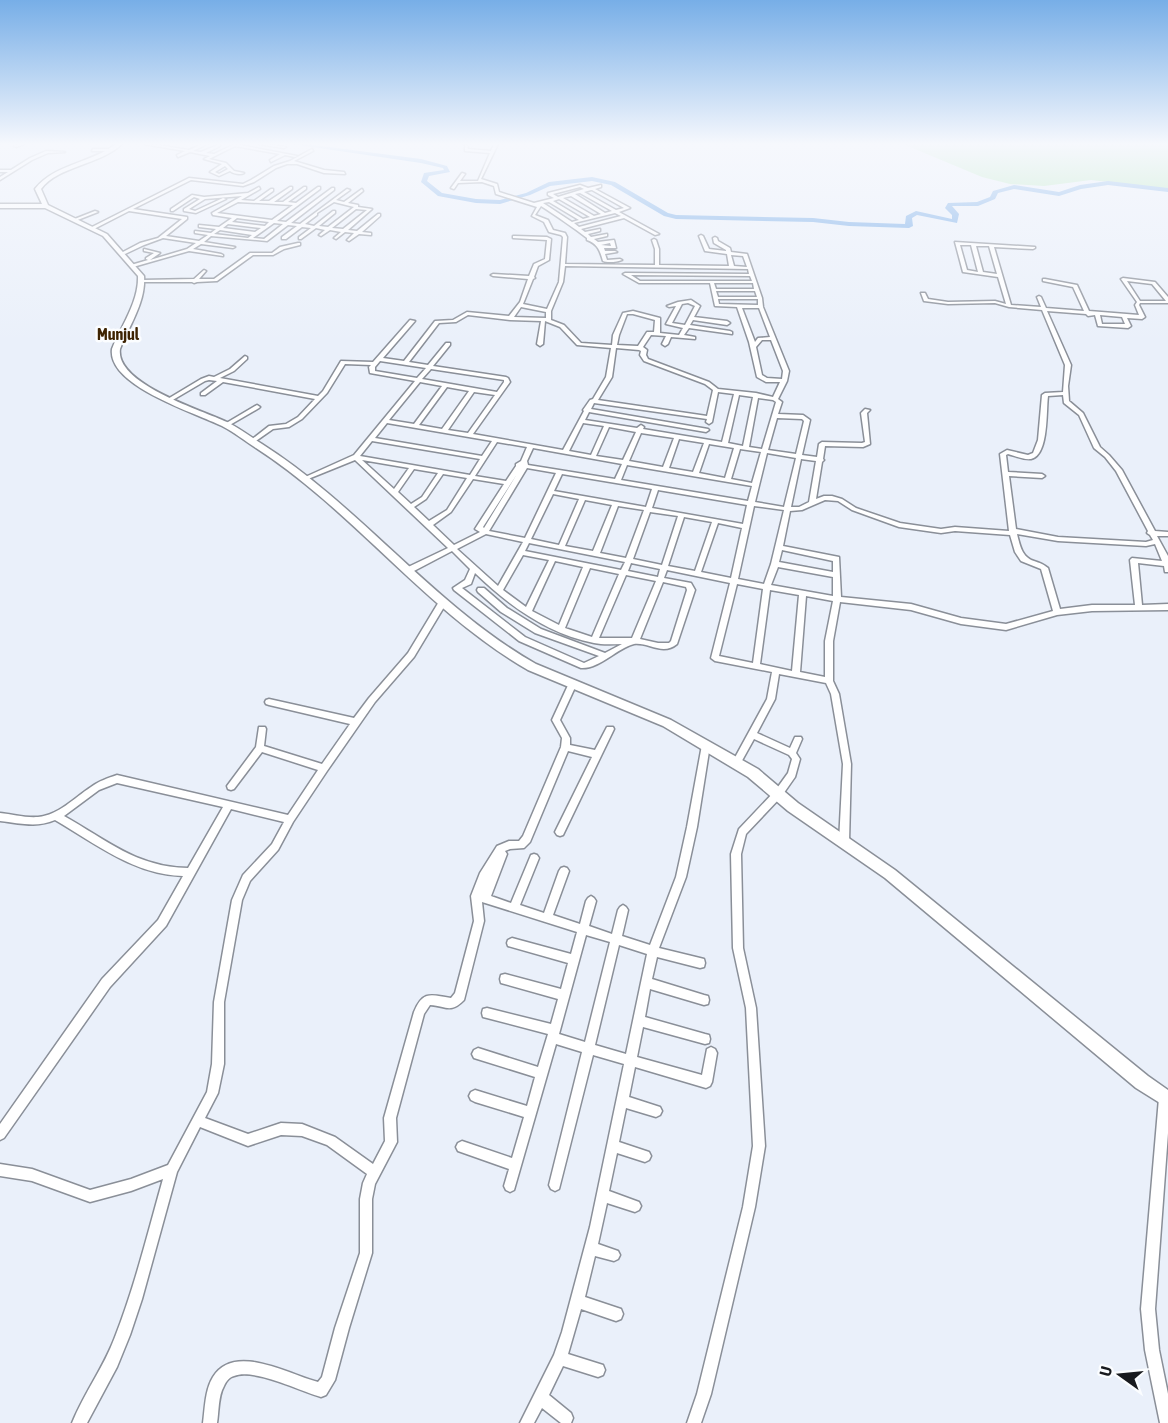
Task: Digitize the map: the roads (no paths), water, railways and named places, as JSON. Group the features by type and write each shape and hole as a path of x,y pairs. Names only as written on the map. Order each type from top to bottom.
{"street":[{"path":"55,210 105,235 135,265 142,281 115,356 122,369 135,380 149,391 226,425 306,478 443,602 484,636 522,662 667,723 753,773 778,794 890,874 1142,1082 1167,1099 1148,1309 1152,1350 1167,1423"},
{"path":"92,228 129,210"},
{"path":"123,253 163,237 186,217 133,210"},
{"path":"220,210 213,214 369,234"},
{"path":"250,239 288,210"},
{"path":"258,247 263,240 305,210"},
{"path":"284,238 320,210"},
{"path":"301,238 336,210"},
{"path":"321,235 352,210"},
{"path":"336,238 369,210"},
{"path":"537,210 533,215 546,221 551,231 563,234 565,237 560,288 545,321 540,344"},
{"path":"551,210 571,223 600,248 615,252"},
{"path":"565,210 582,219"},
{"path":"581,210 593,217"},
{"path":"598,210 604,214"},
{"path":"571,223 615,211 657,234"},
{"path":"74,220 96,212"},
{"path":"349,240 379,215"},
{"path":"577,229 625,216"},
{"path":"189,250 236,217"},
{"path":"228,223 265,227"},
{"path":"201,226 257,234"},
{"path":"583,234 598,230"},
{"path":"510,318 533,278 537,264 547,260 548,238 551,231"},
{"path":"197,232 263,240"},
{"path":"589,239 605,235"},
{"path":"701,236 707,250 745,255 760,298 760,307 785,369 784,381 775,399"},
{"path":"163,237 232,247"},
{"path":"515,237 548,238"},
{"path":"715,238 716,242 727,247 732,268"},
{"path":"654,240 657,249 657,267"},
{"path":"999,276 962,269 956,245 958,243 1033,248"},
{"path":"142,281 215,280 255,253 273,254 282,248 298,244"},
{"path":"973,244 981,274"},
{"path":"991,245 1009,306"},
{"path":"600,248 605,261 620,260"},
{"path":"135,265 158,253 146,250"},
{"path":"135,265 189,250 218,254 208,260"},
{"path":"192,257 200,251"},
{"path":"564,265 750,268"},
{"path":"683,267 684,282"},
{"path":"194,282 204,271"},
{"path":"752,275 625,274 639,282 754,282"},
{"path":"493,275 533,278"},
{"path":"923,294 925,299 930,301 987,301 1009,306 1097,315 1142,316 1137,305 1139,302 1123,279 1153,282 1168,301"},
{"path":"1045,280 1075,286 1088,314"},
{"path":"712,283 717,305 760,307"},
{"path":"714,290 757,290"},
{"path":"1039,297 1068,365 1066,402 1084,418 1097,448 1119,470 1165,557 1167,567 1134,560 1139,607"},
{"path":"715,298 760,298"},
{"path":"669,306 689,301 698,306 687,326 685,345"},
{"path":"1139,302 1168,301"},
{"path":"680,303 669,324 727,332 728,321 691,318"},
{"path":"519,305 549,311"},
{"path":"739,307 761,379 784,381"},
{"path":"710,321 715,311"},
{"path":"595,401 609,377 620,322 627,312 660,320 657,333"},
{"path":"405,363 437,322 454,321 467,313 545,321 562,326 579,344 640,348 644,350 643,355 646,360 707,383 716,390 775,399 779,402 755,485 734,581 714,657 829,681"},
{"path":"1097,315 1100,325 1107,327 1128,326 1124,316"},
{"path":"412,321 370,370 372,372 498,394"},
{"path":"640,348 647,334 687,337"},
{"path":"665,344 669,335"},
{"path":"753,347 760,339 774,338"},
{"path":"306,478 356,457 448,344"},
{"path":"203,394 245,358"},
{"path":"253,441 271,427 287,426 295,422 320,398 346,360 405,363 506,379 507,382 469,436"},
{"path":"169,400 203,380 218,380 320,398"},
{"path":"415,427 445,385"},
{"path":"444,431 473,389"},
{"path":"696,474 716,390"},
{"path":"724,445 737,393"},
{"path":"1057,612 1044,568 1023,559 1018,551 1003,454 1010,452 1034,456 1042,444 1045,395 1065,393"},
{"path":"746,448 756,395"},
{"path":"565,452 590,402 710,418"},
{"path":"226,425 256,407"},
{"path":"617,481 648,409"},
{"path":"586,410 706,430"},
{"path":"812,504 824,443 863,445 868,443 864,415 867,410"},
{"path":"756,667 767,586 775,564 806,418 775,417"},
{"path":"386,421 755,485"},
{"path":"581,422 821,460"},
{"path":"593,456 607,426"},
{"path":"666,469 677,437"},
{"path":"372,439 483,458"},
{"path":"429,524 449,511 495,441"},
{"path":"406,568 483,530 531,446"},
{"path":"728,479 737,447"},
{"path":"356,457 507,483"},
{"path":"356,457 499,591 528,611 561,628 594,640 635,641 668,647 674,642 692,590 685,584 520,552"},
{"path":"522,464 787,509 800,509 824,498 832,498 854,509 899,525 941,531 1014,532 1058,539 1146,544 1156,542"},
{"path":"483,530 507,483 522,464"},
{"path":"395,492 413,466"},
{"path":"410,507 424,498 442,471"},
{"path":"499,591 560,472"},
{"path":"1006,474 1042,476"},
{"path":"594,640 629,560 656,488"},
{"path":"550,492 745,526"},
{"path":"561,547 583,498"},
{"path":"596,554 616,503"},
{"path":"474,568 468,582 457,588 522,639 584,666 635,641 665,567 681,516"},
{"path":"697,574 716,521"},
{"path":"483,530 734,581 837,599 910,607 961,621 993,626 1006,627 1057,612 1092,608 1168,607"},
{"path":"1150,532 1168,534"},
{"path":"778,548 834,558 837,562 837,599 829,641 829,681 835,694 847,764 844,842"},
{"path":"528,611 553,559"},
{"path":"775,564 836,575"},
{"path":"561,628 587,566"},
{"path":"467,596 481,590 486,579"},
{"path":"481,590 504,610 538,631 606,656"},
{"path":"796,674 802,593"},
{"path":"79,1423 112,1362 123,1335 172,1170 212,1093 216,1076 219,1002 237,900 246,878 275,847 290,819 324,768 372,700 406,662 443,602"},
{"path":"495,602 519,605"},
{"path":"486,612 504,610"},
{"path":"555,638 582,636"},
{"path":"736,763 774,694 776,671"},
{"path":"210,1423 216,1388 227,1370 237,1366 253,1368 316,1389 321,1390 324,1386 336,1357 342,1328 366,1252 366,1198 374,1172 391,1143 390,1118 419,1012 424,1001 428,999 453,1003 460,996 479,921 476,896 485,873 500,849 509,845 521,845 527,839 566,747 566,738 556,720 573,683"},
{"path":"269,702 356,722"},
{"path":"231,786 260,747 261,729"},
{"path":"560,832 610,729"},
{"path":"694,1423 704,1394 749,1208 759,1146 751,1008 738,948 736,854 742,832 778,794 792,774 796,759 792,753 752,734"},
{"path":"792,753 798,739"},
{"path":"527,1423 560,1358 591,1248 653,951 681,877 702,781 706,745"},
{"path":"260,747 324,768"},
{"path":"566,747 596,754"},
{"path":"0,817 38,821 56,816 96,787 117,779 290,819"},
{"path":"0,1134 106,983 162,923 229,806"},
{"path":"56,816 137,864 174,873 190,872"},
{"path":"502,854 485,899 615,940 700,963"},
{"path":"514,908 534,858"},
{"path":"547,918 564,871"},
{"path":"510,1186 591,901"},
{"path":"555,1185 623,910"},
{"path":"512,944 574,960"},
{"path":"505,979 564,995"},
{"path":"646,983 704,1000"},
{"path":"487,1013 554,1034 589,1048 706,1082 711,1053"},
{"path":"639,1021 705,1039"},
{"path":"478,1054 542,1074"},
{"path":"475,1096 531,1113"},
{"path":"622,1101 656,1111"},
{"path":"198,1120 248,1140 281,1129 302,1130 331,1141 374,1172"},
{"path":"613,1146 645,1156"},
{"path":"462,1148 516,1165"},
{"path":"0,1170 32,1175 90,1196 131,1185 172,1170"},
{"path":"602,1195 635,1206"},
{"path":"591,1248 614,1255"},
{"path":"577,1300 616,1314"},
{"path":"560,1358 598,1370"},
{"path":"540,1397 566,1418"}],"waterway":[{"path":"658,210 676,217 813,220 909,226 908,217 916,213 955,222 956,214 951,210"}],"district":[{"name":"Munjul","path":"118,334"}]}
